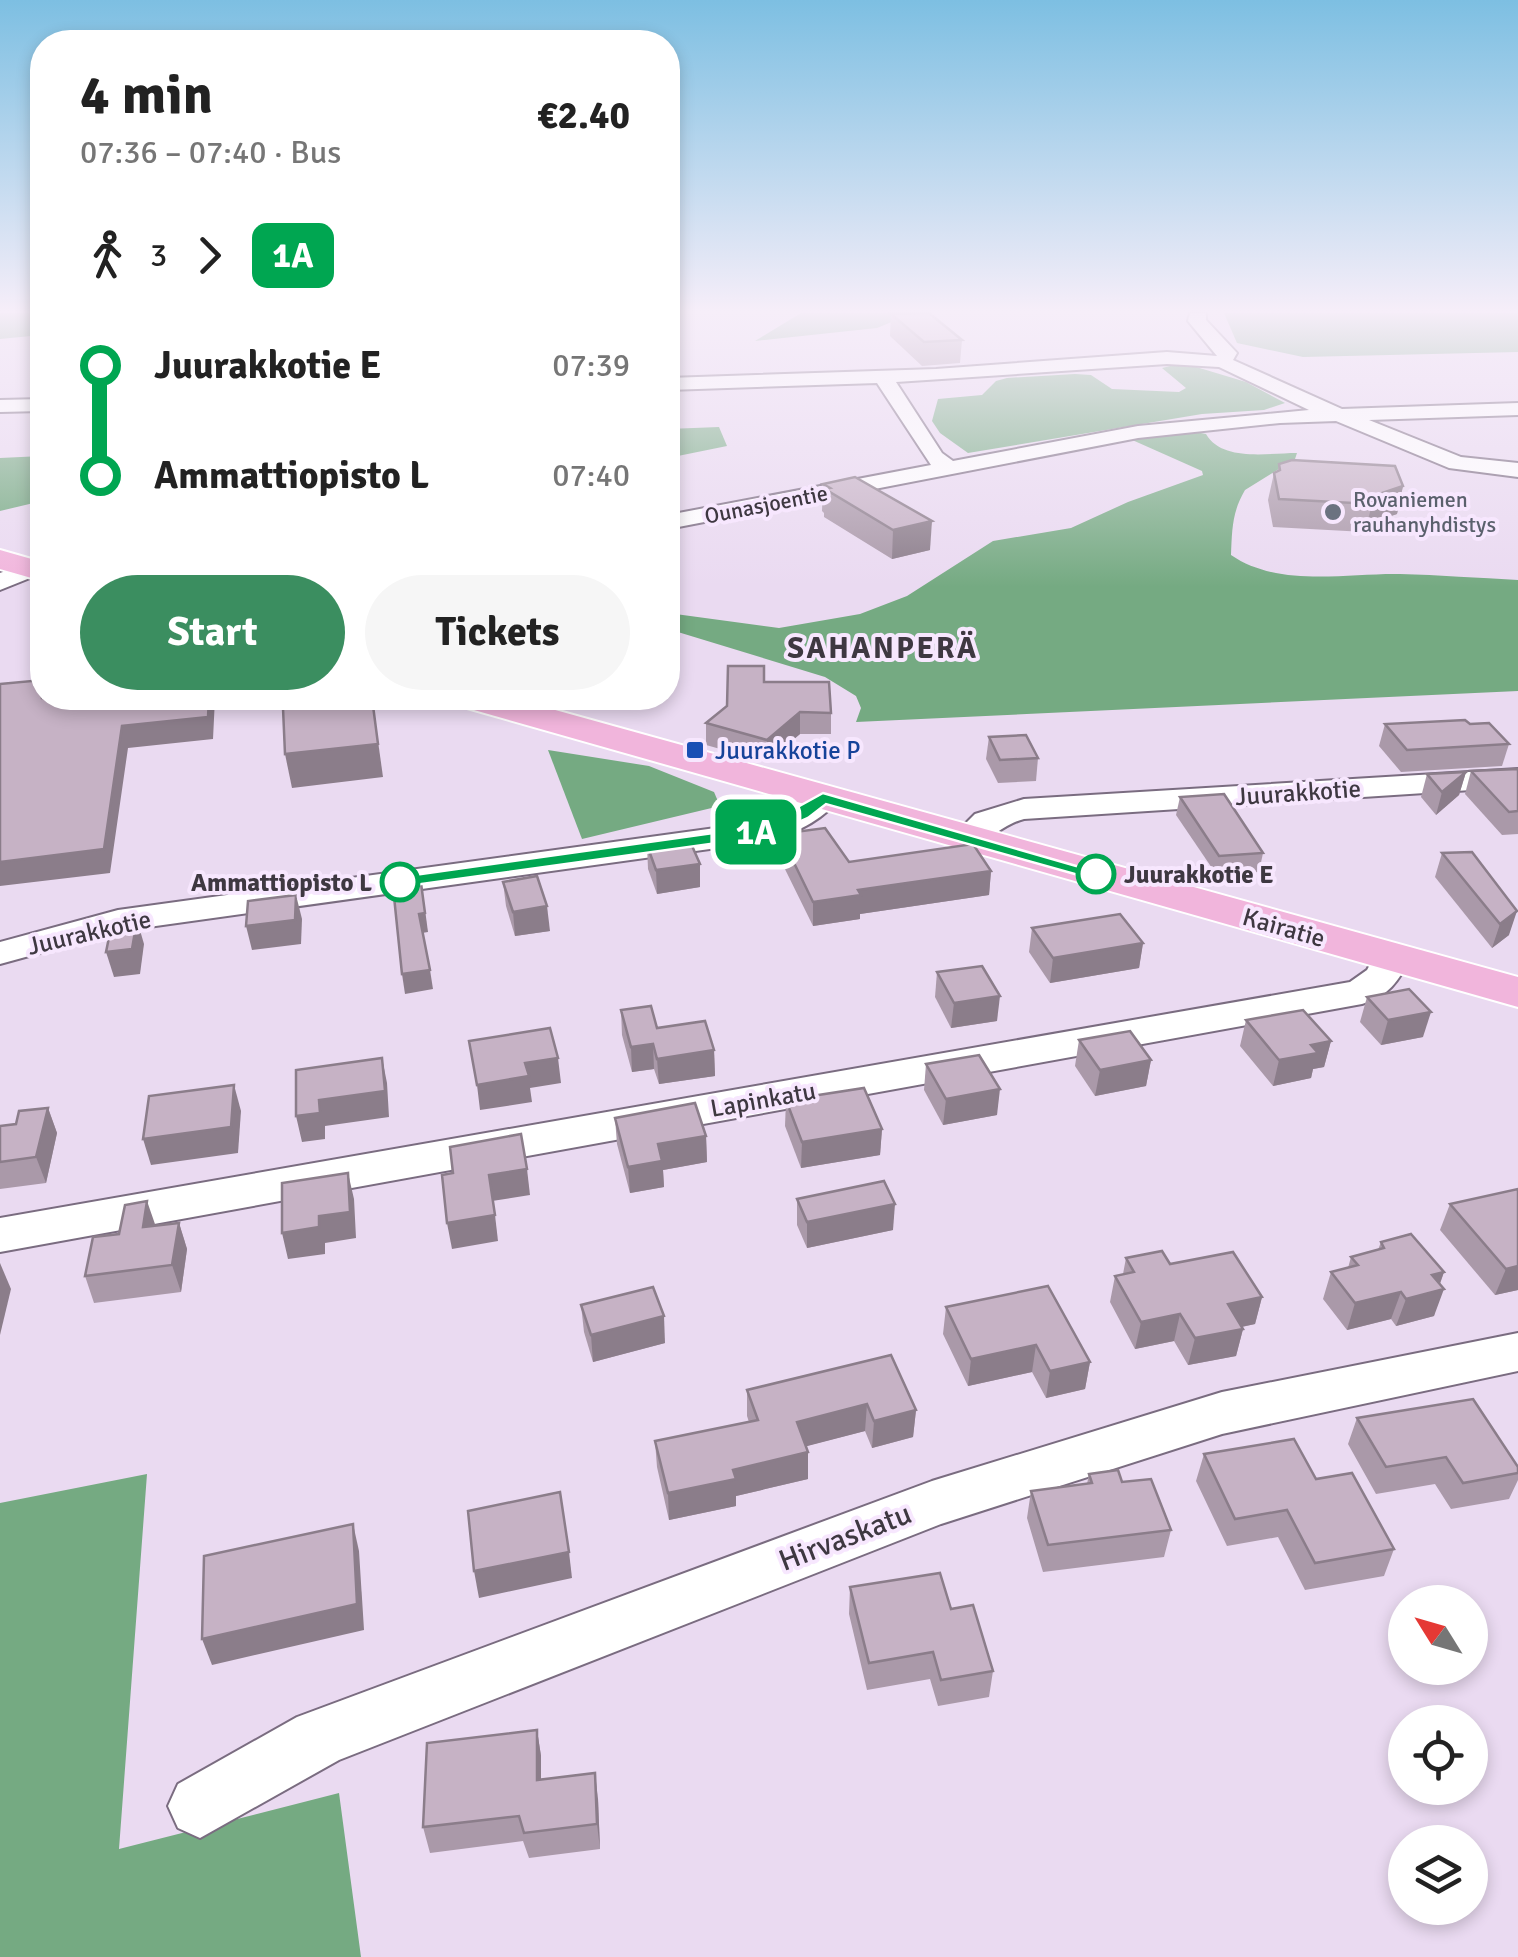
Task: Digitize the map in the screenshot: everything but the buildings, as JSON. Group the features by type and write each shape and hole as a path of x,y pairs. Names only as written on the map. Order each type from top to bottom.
{"main road":[{"path":"0,559 30,569"},
{"name":"Kairatie","path":"515,710 1518,992"}],"street":[{"path":"900,404 934,457 949,468"},
{"path":"1315,404 1458,463 1518,470"},
{"path":"0,406 30,405"},
{"name":"Ounasjoentie","path":"680,520 1138,432 1280,417 1518,409"},
{"path":"0,582 30,573"},
{"name":"Juurakkotie","path":"968,838 980,823 1024,808 1518,778"},
{"name":"Juurakkotie","path":"0,953 118,921 767,831 802,814 823,798"},
{"name":"Lapinkatu","path":"0,1235 1362,992 1383,976 1391,958"},
{"name":"Hirvaskatu","path":"200,1806 319,1738 932,1504 1222,1414 1518,1352"}],"green space":[{"path":"937,404 1281,404 968,453 940,433 932,421"},
{"path":"719,427 727,446 680,456 680,429"},
{"path":"1190,431 1206,434 1213,443 1234,452 1297,453 1295,459 1245,490 1237,506 1231,555 1250,565 1291,575 1400,574 1518,580 1518,691 856,722 861,708 856,696 825,677 680,633 680,615 779,628 860,614 907,596 993,541 1071,528 1203,475 1202,471 1130,439"},
{"path":"30,457 30,504 0,511 0,458"},
{"path":"548,750 649,766 714,792 720,806 582,839"},
{"path":"147,1474 119,1849 339,1793 361,1957 0,1957 0,1503"}],"bus line":[{"name":"1A","path":"400,882 767,831 787,823 823,798 1096,874"}],"place":[{"name":"Rovaniemen rauhanyhdistys","path":"1333,512"},
{"name":"Juurakkotie P","path":"695,750"},
{"name":"Juurakkotie E","path":"1096,874"},
{"name":"Ammattiopisto L","path":"400,882"}],"district":[{"name":"SAHANPERÄ","path":"883,648"}]}
